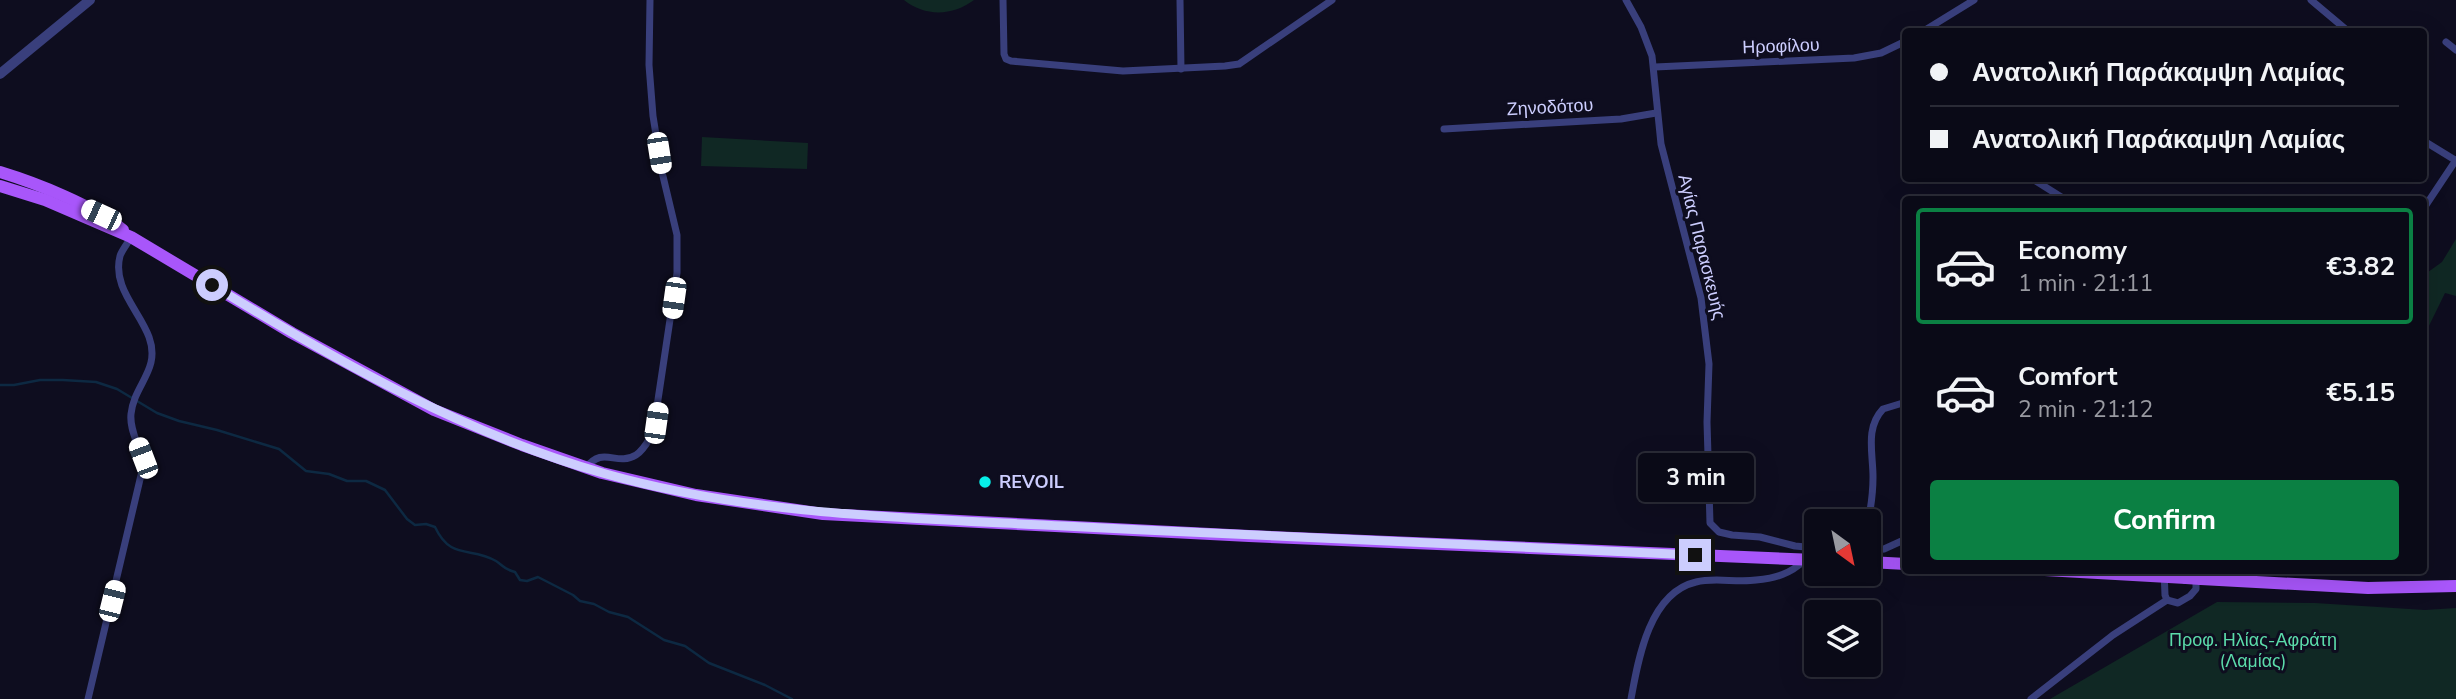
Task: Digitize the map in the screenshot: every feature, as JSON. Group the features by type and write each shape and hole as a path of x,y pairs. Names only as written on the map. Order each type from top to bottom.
{"main road":[{"path":"0,167 112,221 131,237"},
{"path":"0,173 21,179"},
{"path":"0,186 56,204 131,237 292,333 405,395 467,424 586,468 696,495 822,514 1804,560"},
{"path":"1881,563 1902,564"},
{"path":"2164,574 2368,588 2456,586"}],"street":[{"path":"0,81 4,70 90,0"},
{"path":"586,468 596,457 605,455 618,460 635,455 643,450 653,433 677,273 677,235 662,172 650,89 650,0"},
{"path":"1003,0 1006,59 1106,70 1181,69 1239,64 1332,0"},
{"path":"1180,0 1181,69"},
{"name":"Αγίας Παρασκευής","path":"1626,0 1647,41 1655,67 1656,113 1661,144 1702,298 1709,364 1706,422 1710,523 1719,532 1760,537 1804,547"},
{"path":"1928,28 1974,0"},
{"path":"2311,0 2344,28"},
{"path":"2446,41 2456,50"},
{"name":"Ηροφίλου","path":"1655,67 1854,58 1881,53 1902,43"},
{"name":"Ζηνοδότου","path":"1444,129 1621,119 1656,113"},
{"path":"2427,143 2456,160 2427,204"},
{"path":"2037,182 2060,196"},
{"path":"88,699 142,471 143,458 132,430 131,413 152,364 149,336 126,295 120,278 120,256 131,237"},
{"path":"1870,509 1873,482 1873,427 1884,409 1902,403"},
{"path":"1881,549 1902,541"},
{"path":"1631,699 1648,627 1662,607 1682,588 1702,581 1747,581 1778,576 1804,564"},
{"path":"2164,574 2165,595 2168,600 2178,603 2194,593 2194,576"},
{"path":"2031,699 2113,635 2168,600"}],"green space":[{"path":"904,0 974,0 948,12 930,12"},
{"path":"702,137 808,143 807,169 701,166"},
{"path":"2456,239 2456,296 2445,293 2427,330 2427,273 2442,262"},
{"name":"Προφ. Ηλίας-Αφράτη (Λαμίας)","path":"2217,602 2315,603 2425,610 2456,608 2456,699 2050,699"}],"waterway":[{"path":"0,385 40,380 96,382 117,389 157,413 279,449 306,471 329,474 347,481 366,481 385,490 407,519 415,525 435,527 441,538 455,549 496,561 515,572 520,580 527,581 538,577 580,601 628,617 664,640 685,646 709,663 765,685 792,699"}],"place":[{"name":"REVOIL","path":"985,482"}],"route":[{"path":"212,285 311,344 434,410 602,473 696,495 822,514 1695,555"}]}
